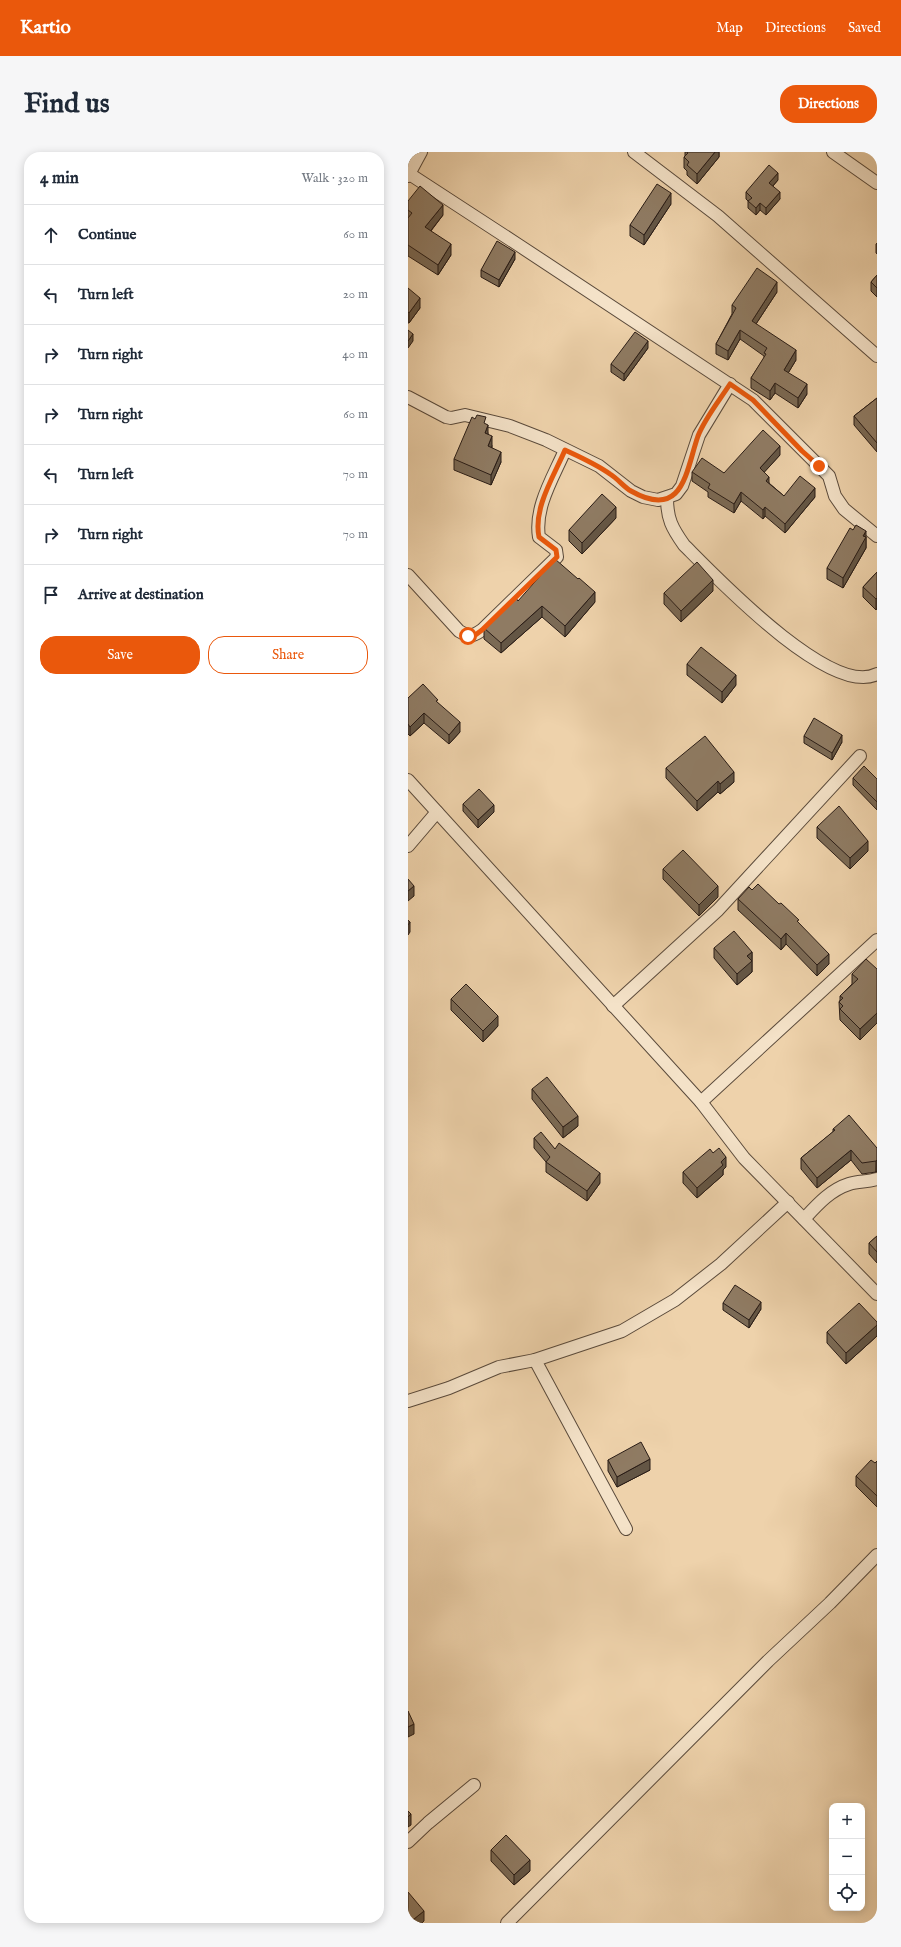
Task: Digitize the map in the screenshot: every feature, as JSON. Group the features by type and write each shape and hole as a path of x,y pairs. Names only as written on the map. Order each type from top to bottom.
{"street":[{"path":"422,152 408,174 753,400 802,451 829,476 835,496 844,510 877,536"},
{"path":"634,152 718,216 877,356"},
{"path":"833,152 877,183"},
{"path":"408,397 446,417 451,418 465,415 510,426 599,466 630,491 658,500 676,494 682,486 699,435 730,384"},
{"path":"408,575 459,631 468,636 474,636 482,630 557,557 556,550 539,537 538,522 543,501 565,450"},
{"path":"667,498 667,514 672,529 684,546 778,635 822,663 854,677 871,677 877,674"},
{"path":"613,1006 718,910 860,756"},
{"path":"408,780 701,1102 744,1158 877,1294"},
{"path":"408,846 437,812"},
{"path":"701,1102 877,940"},
{"path":"804,1219 829,1194 838,1188 877,1179"},
{"path":"408,1401 449,1388 499,1367 535,1360 622,1331 676,1300 721,1264 788,1202"},
{"path":"535,1360 626,1529"},
{"path":"507,1923 768,1661 830,1603 877,1555"},
{"path":"408,1842 474,1785"}],"building":[{"path":"687,152 715,152 697,174 687,165 689,162 684,157 688,153"},
{"path":"769,165 778,173 769,183 780,192 766,208 760,203 756,208 748,201 752,198 746,192"},
{"path":"657,184 671,193 644,235 630,225"},
{"path":"420,186 443,205 425,227 451,244 438,265 408,245 408,218 412,213 408,210 408,201"},
{"path":"497,241 515,252 499,280 481,270"},
{"path":"757,268 777,282 752,321 796,350 784,370 807,384 798,398 775,383 770,391 751,378 766,354 764,353 767,348 740,330 728,351 716,344 736,308 732,305"},
{"path":"877,275 877,288 871,282"},
{"path":"408,288 420,298 409,313 408,312"},
{"path":"408,330 413,334 408,341"},
{"path":"635,332 648,341 624,374 611,364"},
{"path":"877,398 877,443 854,416"},
{"path":"477,415 486,417 484,423 488,425 485,433 492,436 488,446 501,452 491,475 454,459 472,417 475,419"},
{"path":"763,430 780,446 760,468 769,477 766,481 784,496 800,476 815,488 785,524 765,507 763,510 741,492 734,504 708,488 710,484 692,472 702,458 724,473"},
{"path":"602,494 616,507 582,543 569,530"},
{"path":"856,525 866,531 863,536 866,537 843,578 827,568 850,528 853,530"},
{"path":"555,559 595,592 565,626 542,606 501,643 484,628 516,598 518,601"},
{"path":"697,562 713,580 681,611 664,593"},
{"path":"877,572 877,598 876,599 863,587"},
{"path":"701,647 736,675 722,692 687,664"},
{"path":"423,684 438,700 436,701 460,722 449,735 424,713 410,727 408,724 408,698"},
{"path":"814,718 842,735 832,753 804,736"},
{"path":"705,736 734,772 720,784 718,781 697,801 666,768"},
{"path":"864,766 877,779 877,802 853,778"},
{"path":"479,789 494,805 478,820 463,804"},
{"path":"839,806 868,841 850,858 817,827"},
{"path":"683,850 718,886 699,905 663,869"},
{"path":"408,879 414,886 408,891"},
{"path":"758,884 799,920 797,921 829,954 817,965 786,933 781,939 738,899 749,887 752,890"},
{"path":"734,931 752,952 747,956 752,961 737,974 714,948"},
{"path":"866,959 877,969 877,1013 860,1029 840,1009 843,1006 839,1002 843,998 840,996 858,979 852,974"},
{"path":"466,984 498,1016 483,1031 451,999"},
{"path":"547,1077 578,1116 563,1127 532,1089"},
{"path":"849,1115 877,1148 877,1160 862,1163 851,1150 817,1178 801,1158 835,1130 833,1129"},
{"path":"541,1132 555,1149 559,1143 600,1173 587,1191 546,1162 550,1157 534,1138"},
{"path":"719,1148 726,1157 721,1162 723,1165 697,1188 683,1172 710,1149 713,1153"},
{"path":"877,1236 877,1252 869,1243"},
{"path":"735,1285 761,1302 749,1320 723,1303"},
{"path":"859,1303 877,1322 877,1325 846,1353 827,1332"},
{"path":"641,1442 650,1459 617,1477 608,1460"},
{"path":"871,1460 875,1463 877,1461 877,1496 856,1476"},
{"path":"408,1711 414,1724 408,1727"},
{"path":"506,1835 530,1860 514,1875 491,1850"},
{"path":"408,1892 424,1911 409,1923 408,1923"}],"route":[{"path":"468,636 474,636 482,630 555,561 558,554 556,550 539,537 538,522 543,501 565,450 599,466 630,491 658,500 667,498 676,494 682,486 699,435 730,384 753,400 802,451 819,466"}]}
